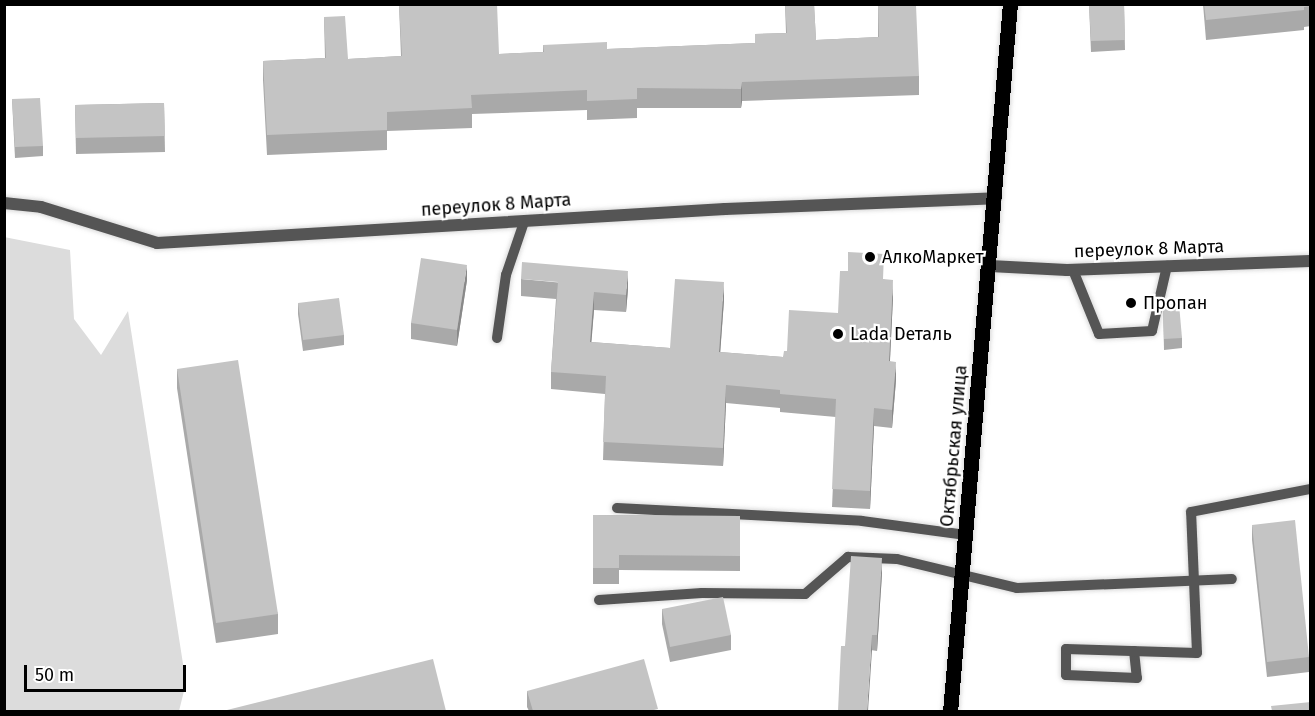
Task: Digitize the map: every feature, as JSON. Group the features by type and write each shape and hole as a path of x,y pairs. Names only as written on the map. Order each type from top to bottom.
{"main road":[{"name":"Октябрьская улица","path":"950,711 996,198 1010,4"}],"street":[{"name":"переулок 8 Марта","path":"4,203 41,207 157,243 725,209 996,198"},
{"name":"переулок 8 Марта","path":"990,266 1073,270 1311,261"}],"lane":[{"path":"496,338 506,275 524,222"},
{"path":"1073,270 1099,334 1152,331 1167,266"},
{"path":"1134,651 1137,678 1066,675 1066,649 1134,651 1197,653 1191,512 1311,489"},
{"path":"617,508 862,521 966,535"},
{"path":"599,600 702,593 805,594 848,557 897,559 1017,588 1232,579"}],"shaded area":[{"path":"4,237 70,250 74,319 101,355 128,311 186,683 179,711 5,711"}],"building":[{"path":"497,4 499,54 544,52 543,45 607,42 607,49 755,43 755,34 787,33 785,4 814,4 816,40 879,37 878,6 916,5 919,76 742,82 741,89 637,88 637,99 587,101 587,90 471,95 472,108 387,112 387,130 267,135 263,61 326,58 324,17 345,16 348,59 402,56 399,5"},
{"path":"1089,4 1124,4 1125,40 1091,41"},
{"path":"1204,4 1311,4 1311,6 1304,7 1304,10 1206,20"},
{"path":"40,98 43,146 15,147 12,99"},
{"path":"164,103 165,136 76,138 75,105"},
{"path":"848,252 884,254 883,279 893,280 889,361 896,362 892,410 874,408 870,491 832,489 836,399 780,394 780,390 726,385 723,448 603,442 606,376 551,372 558,282 521,279 522,262 628,271 626,295 594,292 590,342 670,348 675,279 724,282 719,352 783,357 784,351 787,351 789,310 838,313 840,271 848,271"},
{"path":"421,258 467,265 457,330 411,323"},
{"path":"339,298 344,335 303,340 298,303"},
{"path":"1179,304 1182,338 1164,339 1163,305"},
{"path":"238,360 278,614 216,623 177,369"},
{"path":"593,515 740,516 740,556 619,555 619,568 593,568"},
{"path":"1295,520 1309,657 1267,662 1252,525"},
{"path":"851,556 882,558 877,635 872,635 867,711 838,711 841,646 845,646"},
{"path":"723,597 731,635 670,647 662,609"},
{"path":"433,659 446,711 223,711"},
{"path":"644,659 658,709 650,711 533,711 527,691"},
{"path":"1311,702 1311,711 1272,711 1271,706"}],"place":[{"name":"АлкоМаркет","path":"870,257"},
{"name":"Пропан","path":"1131,303"},
{"name":"Lada Dеталь","path":"838,334"}]}
